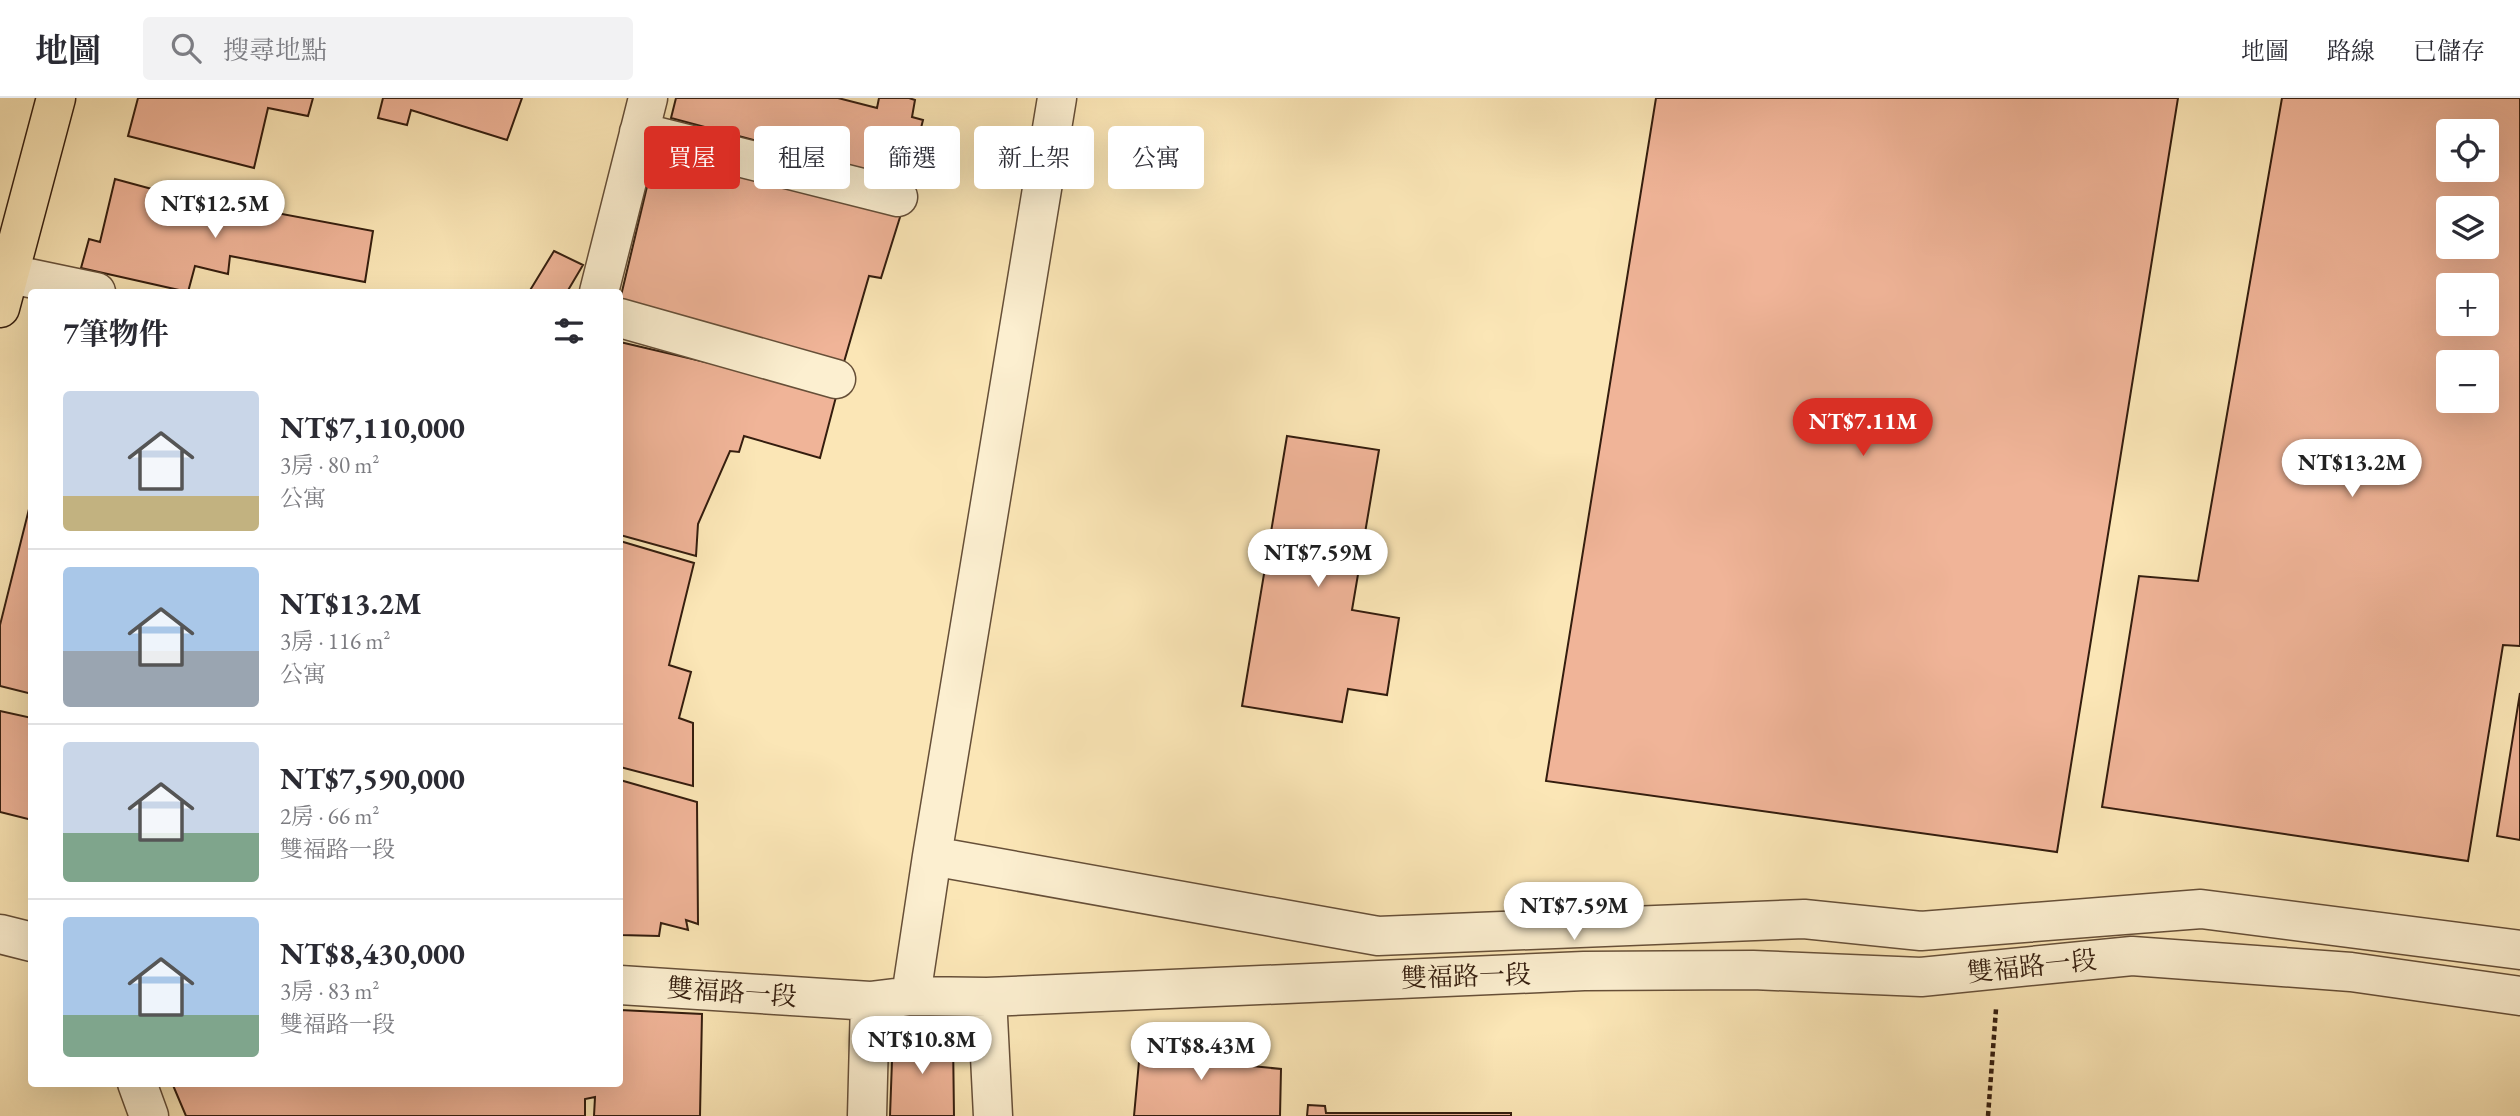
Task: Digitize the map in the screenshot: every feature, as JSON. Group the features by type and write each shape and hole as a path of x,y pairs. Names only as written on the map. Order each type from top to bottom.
{"main road":[{"path":"5,291 56,98"}],"street":[{"path":"911,996 1057,98"},
{"path":"600,289 643,115 898,197"},
{"path":"5,291 28,291"},
{"path":"623,319 836,379"},
{"path":"932,856 1378,936 1804,919 1921,931 2201,909 2520,950"},
{"path":"0,934 28,941"},
{"name":"雙福路一段","path":"623,985 870,1001 911,996 986,997 1584,971 1753,970 1921,977 2132,956 2351,972 2520,996"},
{"path":"986,997 993,1116"},
{"path":"867,1116 870,1001"},
{"path":"138,1087 149,1116"}],"path":[{"path":"1988,1116 1999,969"}],"building":[{"path":"138,98 313,98 308,116 268,108 254,168 128,136"},
{"path":"383,98 522,98 507,140 411,110 407,125 378,118"},
{"path":"676,98 838,98 877,108 879,98 909,98 915,100 912,117 923,120 922,126 864,126 864,169 850,166 850,126 754,126 754,140 740,136 740,126 701,126 671,118"},
{"path":"1656,98 2178,98 2057,852 1546,781"},
{"path":"2282,98 2520,98 2520,646 2503,645 2468,861 2102,807 2139,576 2198,581"},
{"path":"740,174 754,178 754,189 800,189 901,214 881,278 869,276 844,362 623,301 623,289 646,189 740,189"},
{"path":"115,179 244,214 245,207 373,231 365,282 230,256 228,274 195,266 189,289 175,289 81,268 89,239 100,242"},
{"path":"554,251 583,265 569,289 531,289"},
{"path":"623,343 837,393 820,458 744,436 739,452 730,451 698,524 696,556 623,536"},
{"path":"1287,436 1379,450 1352,610 1399,618 1387,695 1348,689 1342,722 1242,706"},
{"path":"28,513 28,693 0,686 0,625"},
{"path":"623,542 694,563 669,665 691,672 679,718 693,723 693,786 623,768"},
{"path":"2520,693 2520,840 2497,836"},
{"path":"0,711 28,717 28,819 0,812"},
{"path":"623,781 697,802 698,924 686,920 688,930 661,923 659,936 623,935"},
{"path":"623,1010 702,1014 700,1116 594,1116 595,1097 585,1099 585,1116 186,1116 174,1087 623,1087"},
{"path":"1142,1029 1176,1033 1175,1046 1241,1053 1242,1065 1281,1069 1280,1116 1134,1116"},
{"path":"893,1033 953,1038 954,1116 890,1116"},
{"path":"1308,1105 1325,1106 1326,1113 1511,1113 1511,1116 1307,1116"}]}
